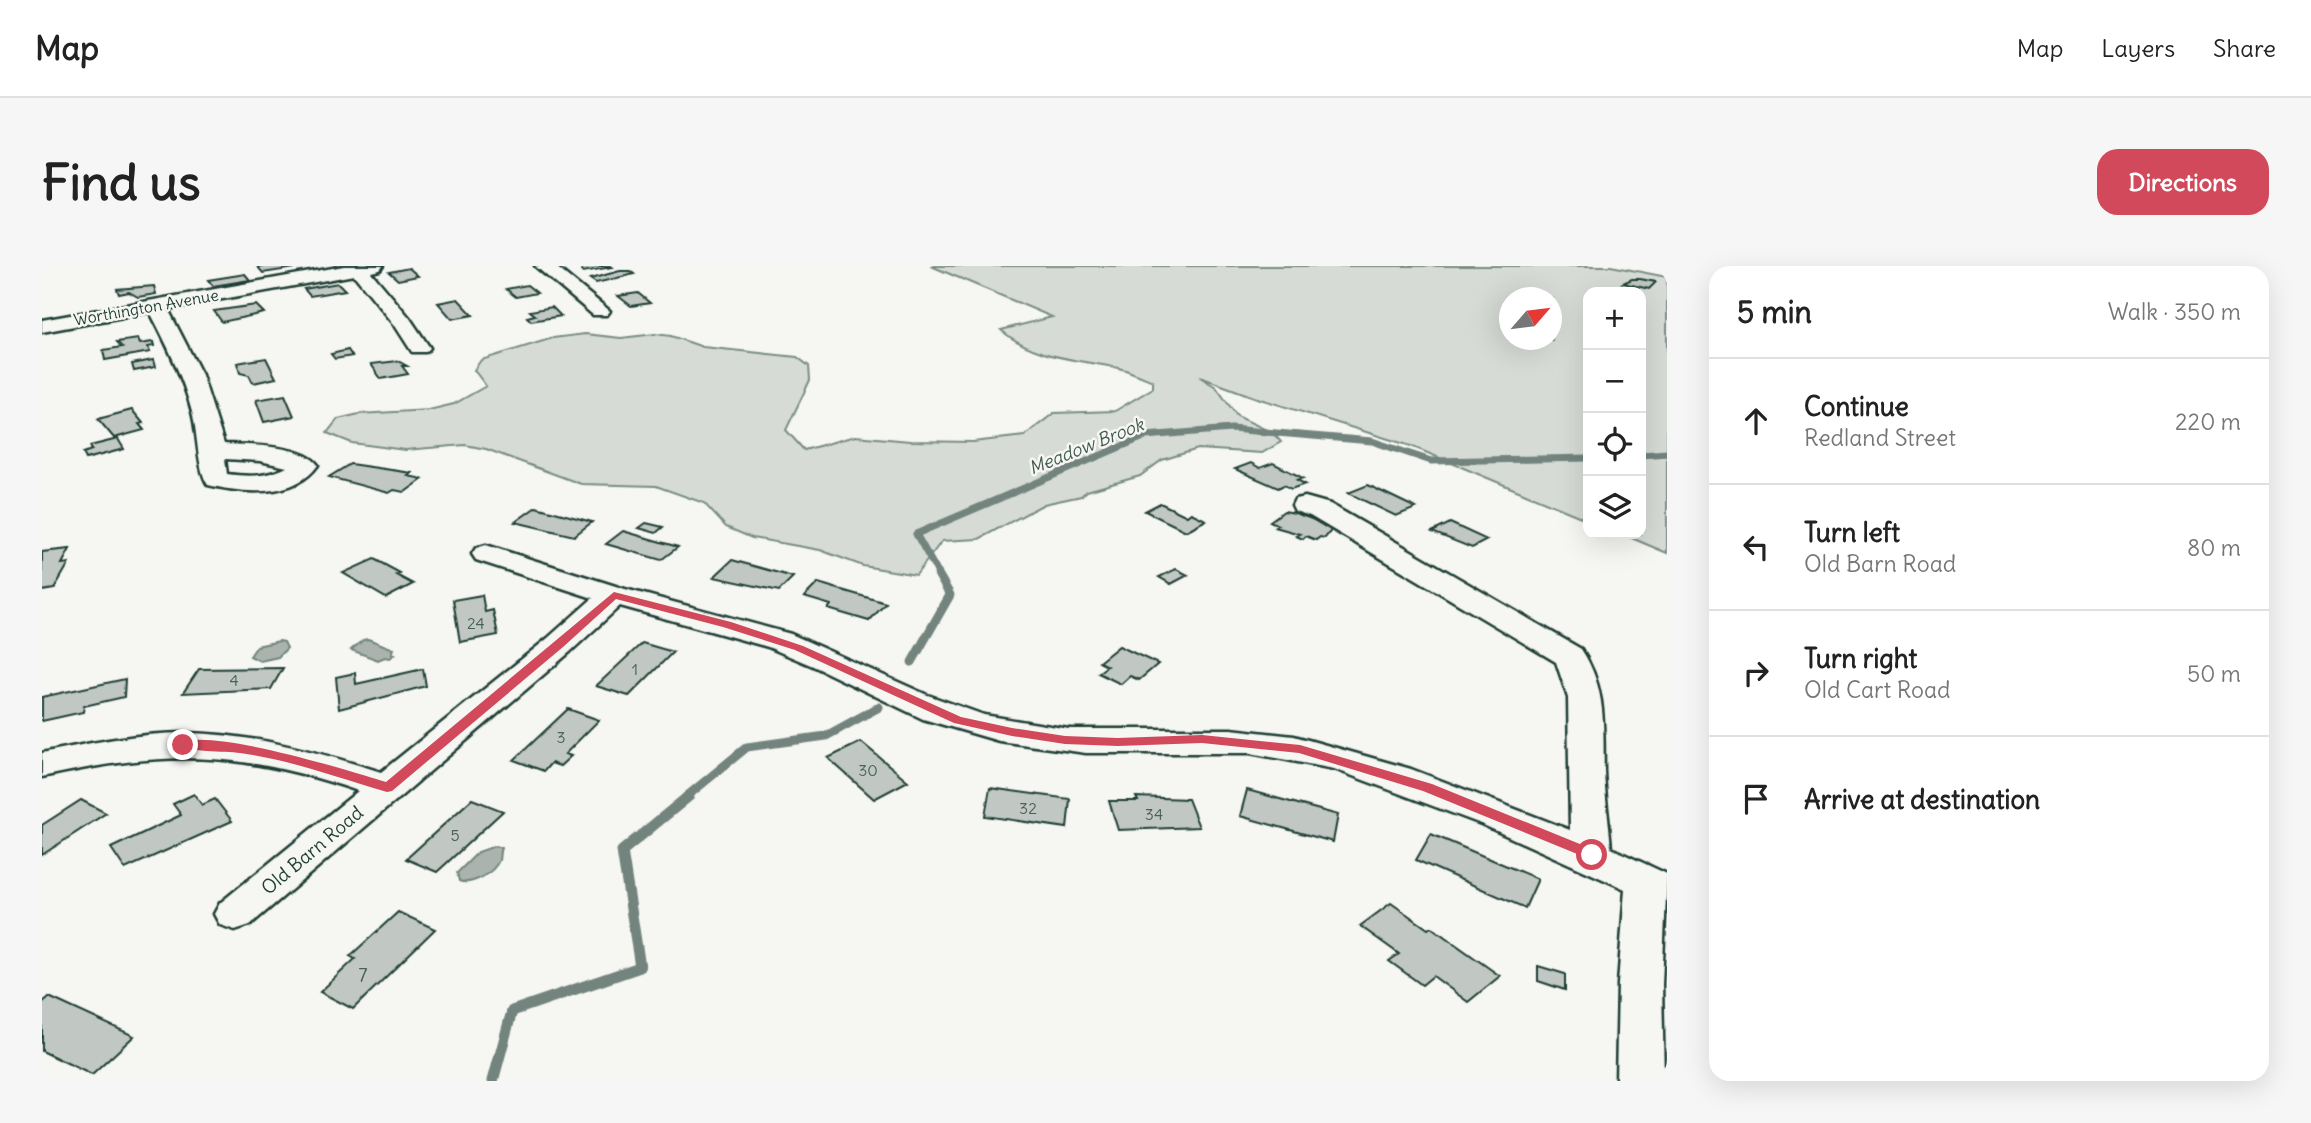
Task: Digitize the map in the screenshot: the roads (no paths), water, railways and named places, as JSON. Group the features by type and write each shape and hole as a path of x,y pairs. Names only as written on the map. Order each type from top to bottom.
{"street":[{"path":"544,266 600,311"},
{"path":"367,267 419,348"},
{"name":"Worthington Avenue","path":"42,326 367,267"},
{"path":"156,305 182,352 206,411 213,452"},
{"path":"1305,505 1320,510 1569,656 1579,670 1586,700 1586,772 1592,855"},
{"path":"486,554 614,595 727,625 799,648 958,720 1065,740 1118,742 1202,739 1300,749 1428,788 1592,855 1657,887 1640,984 1640,1081"},
{"name":"Old Barn Road","path":"235,914 559,645 614,595"},
{"path":"42,765 142,748 215,746 310,762 387,788"}],"waterway":[{"name":"Meadow Brook","path":"939,575 916,534 1146,436 1231,429 1372,441 1431,461 1583,458"},
{"name":"Meadow Brook","path":"1646,455 1667,453"},
{"name":"Meadow Brook","path":"912,662 950,595 938,574"},
{"name":"Meadow Brook","path":"686,797 747,747 826,736 879,707"},
{"name":"Meadow Brook","path":"493,1081 512,1011 640,967 622,851 689,796"}]}
